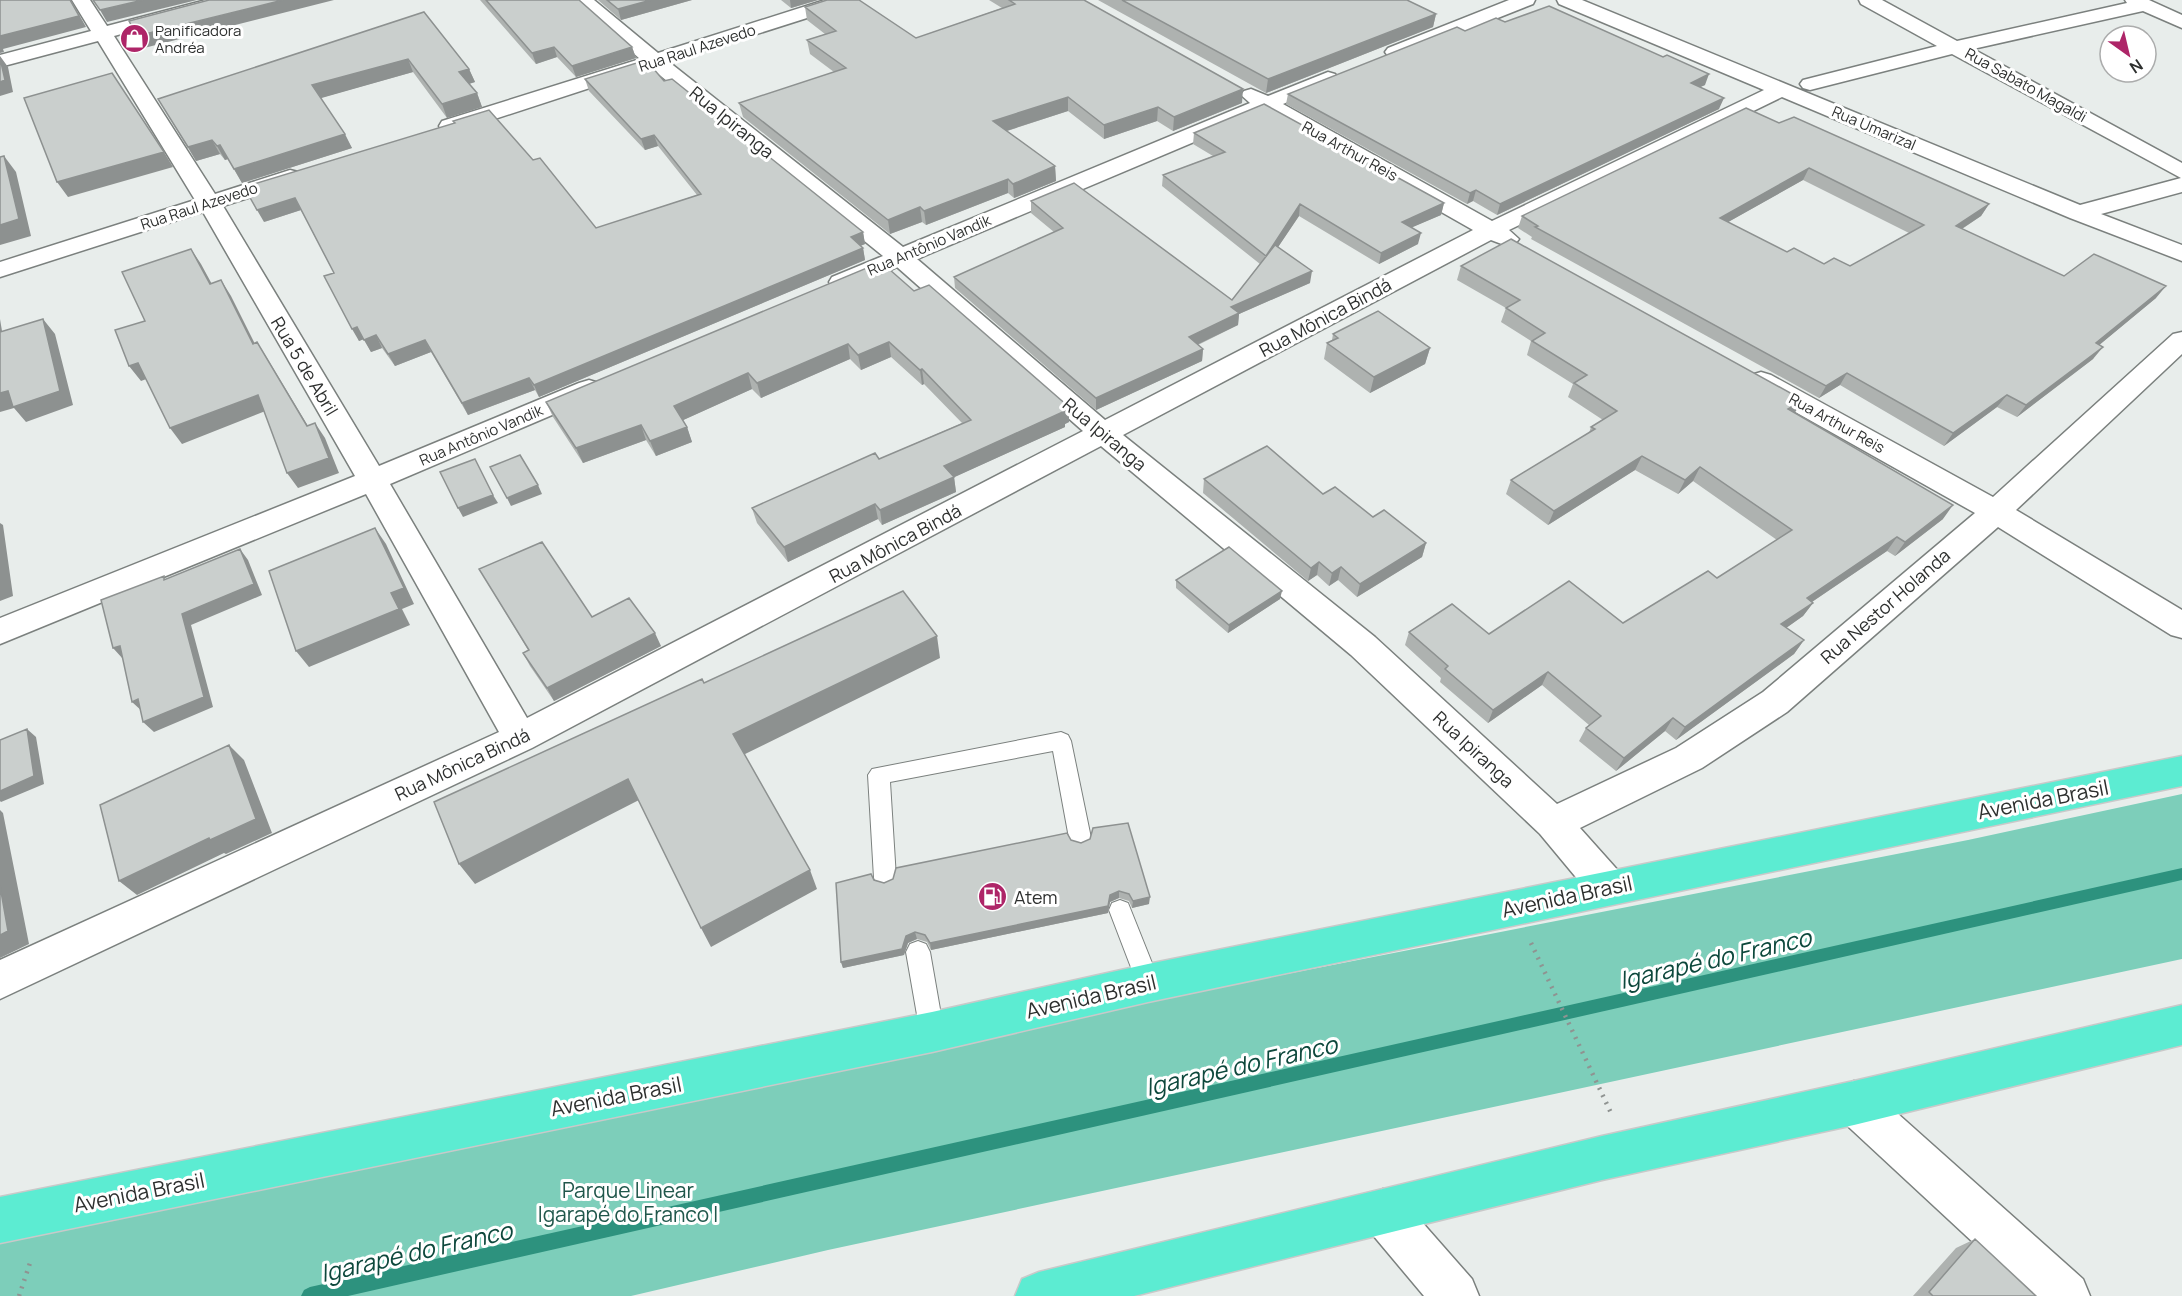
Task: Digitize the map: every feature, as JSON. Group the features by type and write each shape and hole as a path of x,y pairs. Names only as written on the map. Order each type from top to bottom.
{"highway":[{"name":"Avenida Brasil","path":"0,1220 932,1032 1148,983 2182,771"},
{"path":"1039,1296 1602,1158 1854,1103 2182,1025"}],"street":[{"name":"Rua 5 de Abril","path":"81,0 208,202 373,480 520,738"},
{"path":"0,61 227,0"},
{"name":"Rua Ipiranga","path":"584,0 656,62 900,257 1104,434 1363,646 1553,823 1608,887"},
{"name":"Rua Raul Azevedo","path":"432,132 844,0"},
{"name":"Rua Antônio Vandik","path":"824,289 1265,103 1526,0"},
{"name":"Rua Umarizal","path":"1566,0 1796,87 2078,213 2182,254"},
{"name":"Rua Sabato Magaldi","path":"1868,0 2182,172"},
{"path":"2139,3 2182,22"},
{"name":"Rua Mônica Bindá","path":"0,980 520,738 1491,230 1796,87 2139,3"},
{"name":"Rua Arthur Reis","path":"1234,86 1532,253"},
{"name":"Rua Raul Azevedo","path":"0,270 309,171"},
{"path":"2078,213 2182,185"},
{"name":"Rua Nestor Holanda","path":"1553,823 1689,758 1775,702 1996,512 2182,340"},
{"name":"Rua Arthur Reis","path":"1738,368 1996,512 2182,626"},
{"name":"Rua Antônio Vandik","path":"0,631 373,480 615,378"},
{"path":"1854,1103 2066,1296"},
{"path":"1383,1212 1455,1296"}],"lane":[{"path":"885,878 879,775 1061,741 1080,838"},
{"path":"1120,910 1148,983"},
{"path":"918,952 932,1032"}],"path":[{"path":"1529,938 1607,1104"},
{"path":"19,1296 24,1281"}],"green space":[{"name":"Parque Linear Igarapé do Franco I","path":"2182,794 2182,959 828,1250 631,1296 0,1296 0,1242 834,1063 1968,840"}],"building":[{"path":"0,0 70,0 79,16 0,36"},
{"path":"93,0 143,0 100,10"},
{"path":"209,0 283,0 137,36 129,21"},
{"path":"486,0 579,0 632,47 572,66 554,47 532,53"},
{"path":"607,0 651,0 618,9"},
{"path":"827,0 859,0 916,38 1015,4 1009,0 1084,0 1243,89 1174,117 1158,107 1104,125 1068,97 993,121 1055,166 1013,184 1008,179 924,211 920,207 888,220 739,103 846,68 807,40 836,31 805,7"},
{"path":"1122,0 1407,0 1436,14 1268,79"},
{"path":"1549,6 1663,57 1667,55 1709,74 1691,83 1724,98 1500,204 1476,190 1470,193 1288,94 1457,27 1465,31 1496,18 1505,22"},
{"path":"424,12 469,69 459,72 477,93 442,104 408,59 312,85 345,134 234,169 220,145 217,146 212,140 188,147 158,99"},
{"path":"0,58 5,80 0,82"},
{"path":"646,60 664,81 672,79 863,232 851,237 863,248 534,385 529,378 462,403 425,340 388,354 376,335 364,340 357,327 352,329 324,276 334,273 295,198 257,210 244,187 455,123 453,121 489,110 533,160 540,158 596,228 701,194 654,135 641,139 585,79"},
{"path":"112,73 164,152 57,182 24,98"},
{"path":"1264,104 1444,203 1402,222 1421,233 1381,253 1300,204 1266,256 1163,175 1225,152 1194,133"},
{"path":"1746,108 1779,123 1794,117 1989,204 1956,226 2064,276 2094,254 2166,286 2096,343 2103,347 2026,405 2007,395 1953,433 1847,373 1826,386 1535,227 1538,226 1522,216","holes":["1809,168 1924,225 1850,266 1834,258 1824,264 1794,248 1787,252 1720,218"]},
{"path":"4,156 19,219 0,225 0,157"},
{"path":"1074,183 1232,300 1275,245 1312,271 1231,307 1239,313 1189,337 1203,349 1096,398 954,277 1063,228 1031,201"},
{"path":"1511,239 1803,400 1788,409 1953,505 1905,542 1897,537 1807,598 1813,603 1781,624 1804,640 1685,727 1673,718 1624,758 1586,728 1601,716 1548,672 1493,710 1445,669 1448,666 1409,632 1452,604 1489,634 1569,581 1623,623 1708,571 1717,578 1792,530 1700,467 1685,480 1642,456 1554,511 1511,480 1595,429 1591,427 1617,411 1574,383 1587,375 1532,341 1545,333 1506,308 1520,300 1461,266"},
{"path":"191,249 210,284 221,280 253,344 257,342 307,426 315,423 329,458 287,473 258,395 170,428 138,363 129,366 115,330 145,321 122,272"},
{"path":"881,262 914,291 929,285 1069,407 1063,410 1065,411 944,466 954,477 880,510 875,504 784,547 752,508 875,453 879,459 971,420 922,369 920,370 889,342 858,355 848,344 757,383 748,373 674,406 687,427 650,441 641,425 576,448 546,402"},
{"path":"1378,311 1430,348 1374,377 1327,343 1338,338 1333,334"},
{"path":"43,319 60,391 13,407 8,391 0,393 0,332"},
{"path":"1267,446 1323,494 1335,487 1373,517 1384,510 1426,543 1360,584 1341,567 1332,573 1319,562 1311,568 1204,479"},
{"path":"520,455 538,485 507,498 490,467"},
{"path":"475,459 493,495 458,508 440,472"},
{"path":"375,528 404,588 391,593 399,609 296,651 269,571"},
{"path":"542,542 592,617 629,598 655,633 547,688 523,653 529,650 479,569"},
{"path":"1229,547 1282,591 1229,625 1176,580"},
{"path":"240,549 254,584 182,614 204,697 143,722 138,699 132,702 120,646 113,648 101,600 164,576 164,580"},
{"path":"903,591 937,636 733,734 810,870 701,928 628,779 459,864 434,802 702,679 704,683"},
{"path":"27,729 34,776 0,791 0,740"},
{"path":"229,745 256,819 210,840 209,838 119,881 100,805"},
{"name":"Atem","path":"1128,823 1150,897 1133,901 1129,894 1119,891 1110,895 1108,906 930,943 925,935 915,932 906,936 902,949 841,962 836,883 871,874 874,880 884,883 893,879 896,868 1067,833 1071,840 1081,843 1090,839 1093,828"},
{"path":"0,886 8,931 0,935"},
{"path":"1975,1239 2036,1296 1933,1296 1929,1292"}],"waterway":[{"name":"Igarapé do Franco","path":"310,1296 2182,874"}],"place":[{"name":"Panificadora Andréa","path":"134,39"},
{"name":"Atem","path":"993,897"}]}
